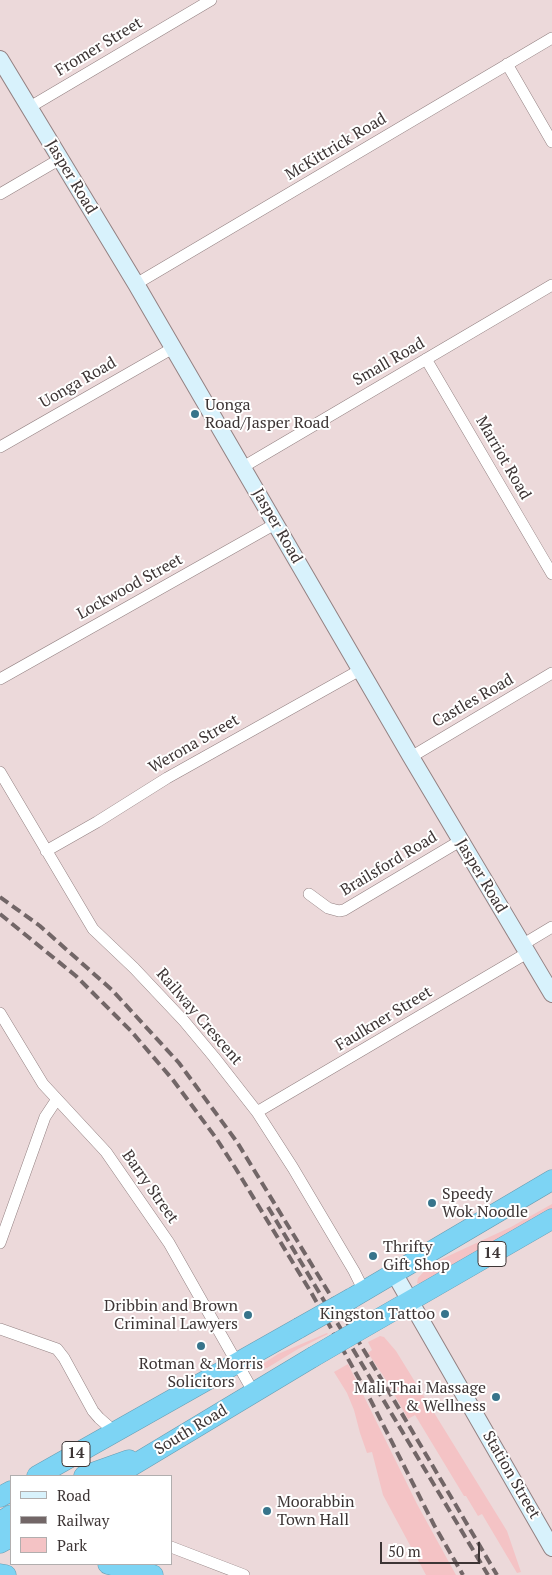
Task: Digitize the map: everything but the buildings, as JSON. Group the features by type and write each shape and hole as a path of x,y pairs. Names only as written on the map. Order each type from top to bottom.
{"highway":[{"name":"14","path":"39,1475 299,1328 552,1180"},
{"name":"South Road","path":"117,1475 313,1357 552,1219"},
{"path":"87,1475 157,1450"},
{"path":"112,1565 153,1575"},
{"path":"0,1574 6,1575"}],"main road":[{"name":"Jasper Road","path":"0,59 136,284 410,756 552,994"},
{"name":"Station Street","path":"394,1273 552,1548"}],"street":[{"name":"Fromer Street","path":"30,107 211,0"},
{"name":"McKittrick Road","path":"136,284 552,38"},
{"path":"506,64 552,142"},
{"path":"0,194 60,159"},
{"name":"Small Road","path":"242,466 552,285"},
{"name":"Uonga Road","path":"0,447 173,348"},
{"name":"Marriot Road","path":"426,359 552,574"},
{"name":"Lockwood Street","path":"0,679 275,524"},
{"name":"Werona Street","path":"46,851 97,822 167,778 360,670"},
{"name":"Castles Road","path":"410,756 552,673"},
{"name":"Railway Crescent","path":"0,772 93,930 134,968 184,1021 257,1112 293,1168 354,1271 358,1294"},
{"name":"Brailsford Road","path":"309,894 328,908 339,911 344,910 460,841"},
{"name":"Faulkner Street","path":"257,1112 525,949 552,928"},
{"name":"Barry Street","path":"0,1013 43,1084 106,1152 169,1243 254,1393"},
{"path":"0,1243 45,1118 57,1099"},
{"path":"0,1329 55,1348 62,1354 94,1411 115,1432"},
{"path":"172,1547 244,1575"}],"green space":[{"path":"552,1204 552,1209 420,1284 417,1283 418,1278 431,1264 511,1227"},
{"path":"327,1333 267,1368 259,1369 258,1367 278,1354"},
{"path":"380,1336 384,1337 396,1351 507,1531 521,1572 517,1573 482,1514 478,1516 466,1496 464,1496 415,1415 408,1419 388,1383 368,1353 372,1350 368,1342"},
{"path":"348,1364 417,1504 456,1575 426,1575 383,1495 372,1452 367,1453 354,1410 347,1393 334,1372"}],"railway":[{"path":"0,897 40,926 112,990 179,1063 237,1142 385,1385 497,1575"},
{"path":"0,914 76,976 131,1031 173,1080 216,1138 312,1294 367,1393 434,1525 463,1575"},
{"path":"268,1207 488,1575"}],"place":[{"name":"Uonga Road/Jasper Road","path":"195,414"},
{"name":"Speedy Wok Noodle","path":"432,1203"},
{"name":"Thrifty Gift Shop","path":"373,1256"},
{"name":"Kingston Tattoo","path":"445,1314"},
{"name":"Dribbin and Brown Criminal Lawyers","path":"248,1315"},
{"name":"Rotman & Morris Solicitors","path":"201,1346"},
{"name":"Mali Thai Massage & Wellness","path":"496,1397"},
{"name":"Moorabbin Town Hall","path":"267,1511"}]}
